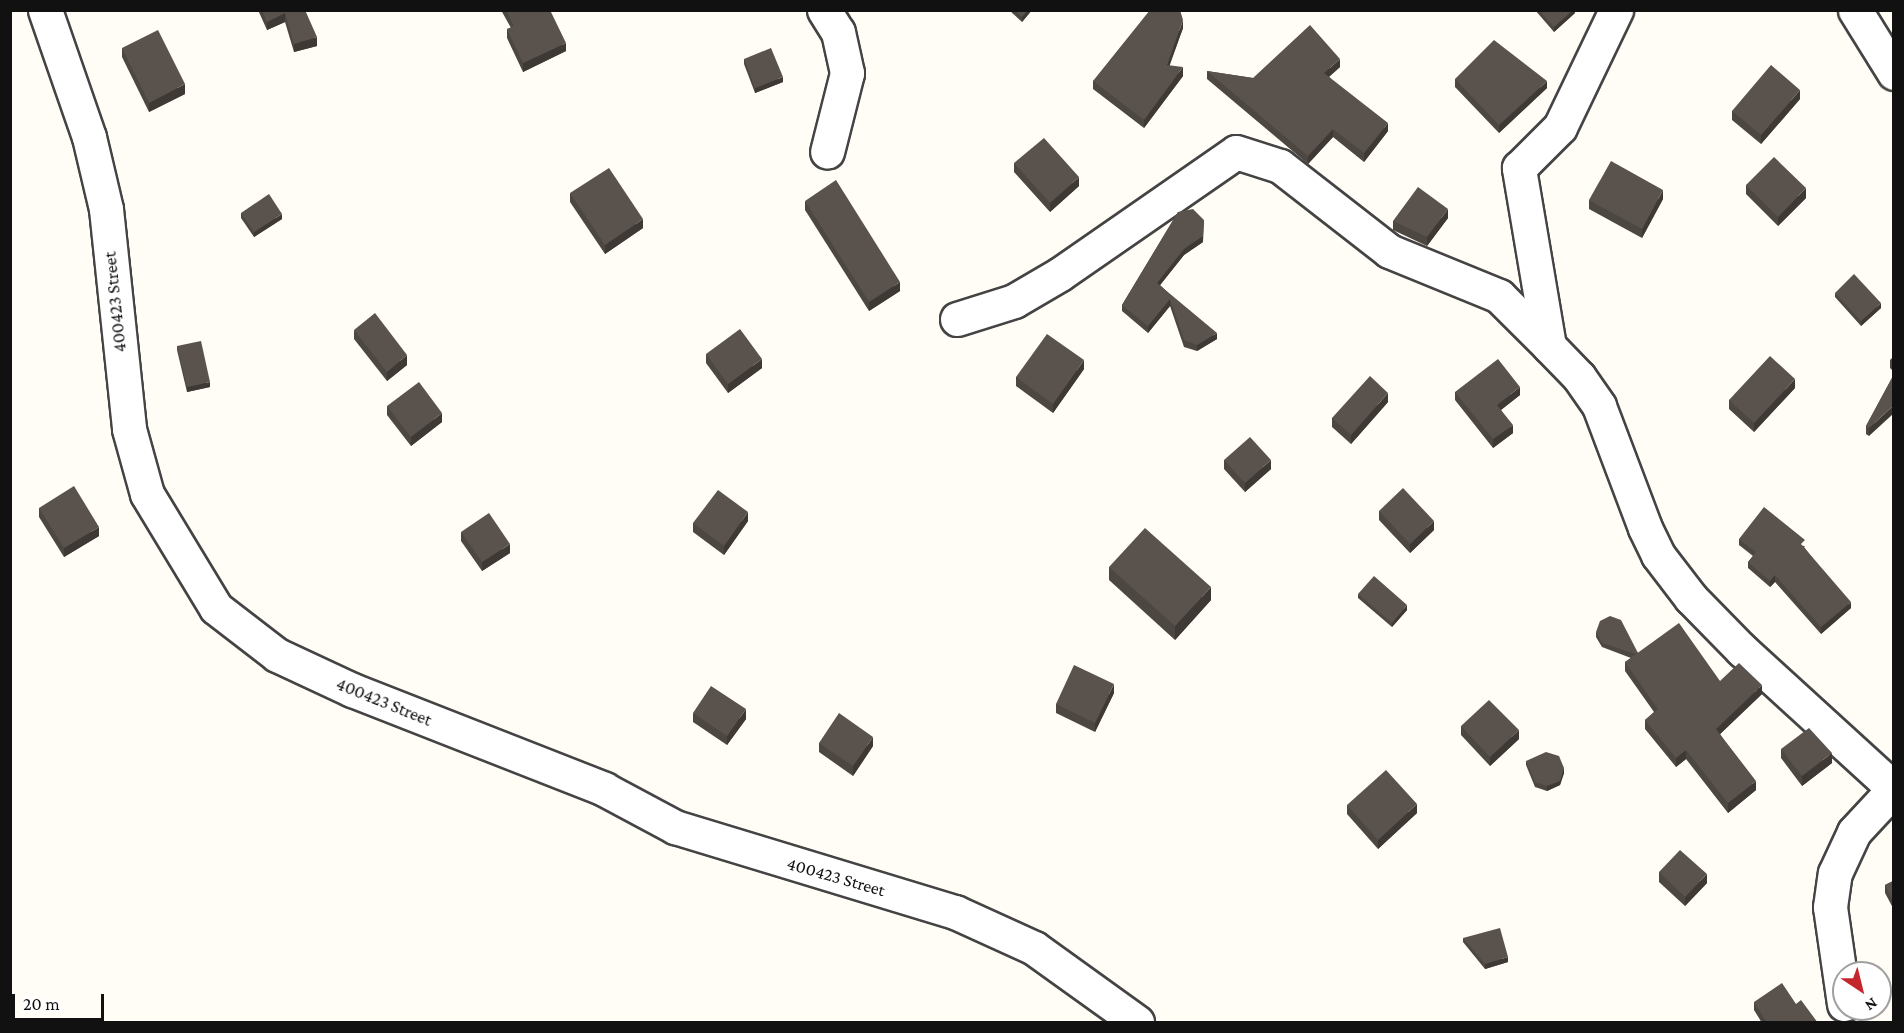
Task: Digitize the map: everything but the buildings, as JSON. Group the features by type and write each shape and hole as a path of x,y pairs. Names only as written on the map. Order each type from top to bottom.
{"street":[{"name":"400423 Street","path":"45,10 89,136 106,209 129,429 147,494 216,608 277,655 352,690 604,789 675,827 955,912 1034,948 1137,1023"},
{"path":"824,10 838,32 847,73 827,152"},
{"path":"1549,346 1518,168 1560,127 1616,10"},
{"path":"1855,10 1893,73"},
{"path":"957,319 1014,301 1060,274 1236,152 1280,165 1389,251 1499,296 1579,377 1599,406 1645,528 1658,555 1691,598 1742,650 1893,789 1854,832 1835,873 1830,907 1838,961"}]}
